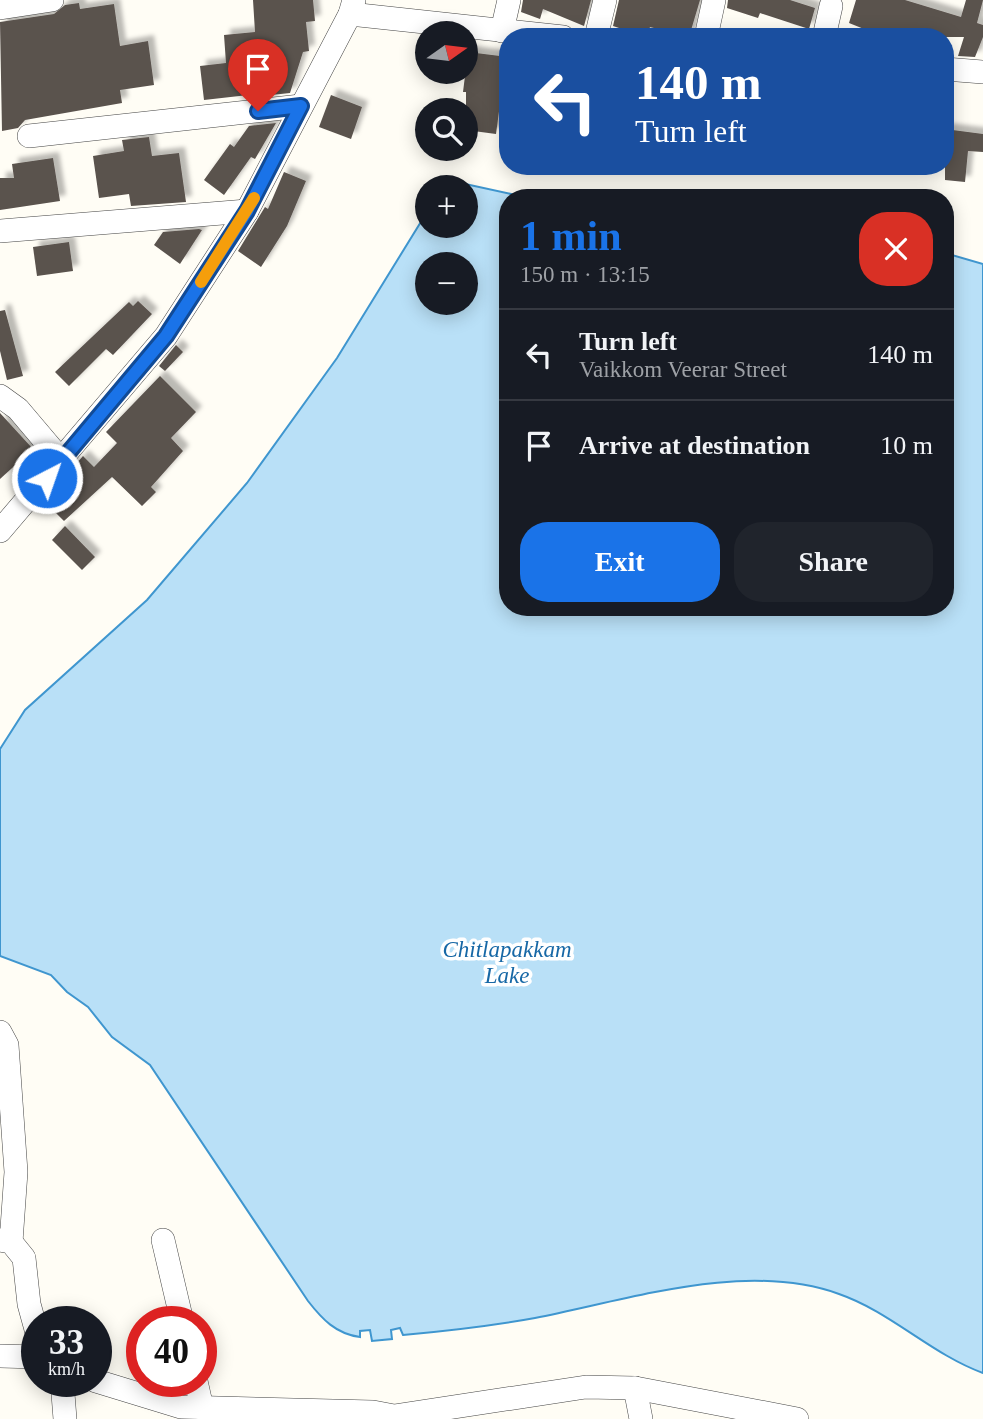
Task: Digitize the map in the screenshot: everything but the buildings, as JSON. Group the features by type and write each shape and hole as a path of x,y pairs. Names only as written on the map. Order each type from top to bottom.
{"street":[{"path":"0,8 51,0"},
{"path":"503,28 509,0"},
{"path":"598,28 605,0"},
{"path":"708,28 714,0"},
{"path":"826,28 831,6"},
{"path":"0,531 166,336 247,211 352,7 499,31"},
{"path":"954,70 983,72"},
{"path":"29,136 301,106"},
{"path":"0,231 247,211"},
{"path":"0,397 18,409 62,461"},
{"path":"0,1032 7,1045 16,1172 6,1241 24,1258 30,1306"},
{"path":"163,1240 178,1306"},
{"path":"0,1356 21,1357"},
{"path":"112,1386 181,1407 243,1414 373,1412 394,1418 586,1387 635,1388 797,1419"},
{"path":"635,1388 640,1419"},
{"path":"63,1397 65,1419"},
{"path":"200,1397 202,1408"}],"water":[{"name":"Chitlapakkam Lake","path":"478,187 499,191 499,616 954,616 954,256 983,264 983,1373 946,1355 858,1302 803,1285 765,1281 687,1286 535,1318 469,1328 403,1335 400,1328 391,1330 392,1339 372,1341 370,1330 360,1331 360,1337 344,1333 324,1320 308,1301 150,1065 112,1037 88,1007 67,992 51,975 0,956 0,749 25,710 147,600 247,483 337,358 415,231 415,238 478,238"}],"slow traffic":[{"path":"201,282 254,198"}],"route":[{"path":"47,478 166,336 247,211 270,171 301,106 258,111"}]}
